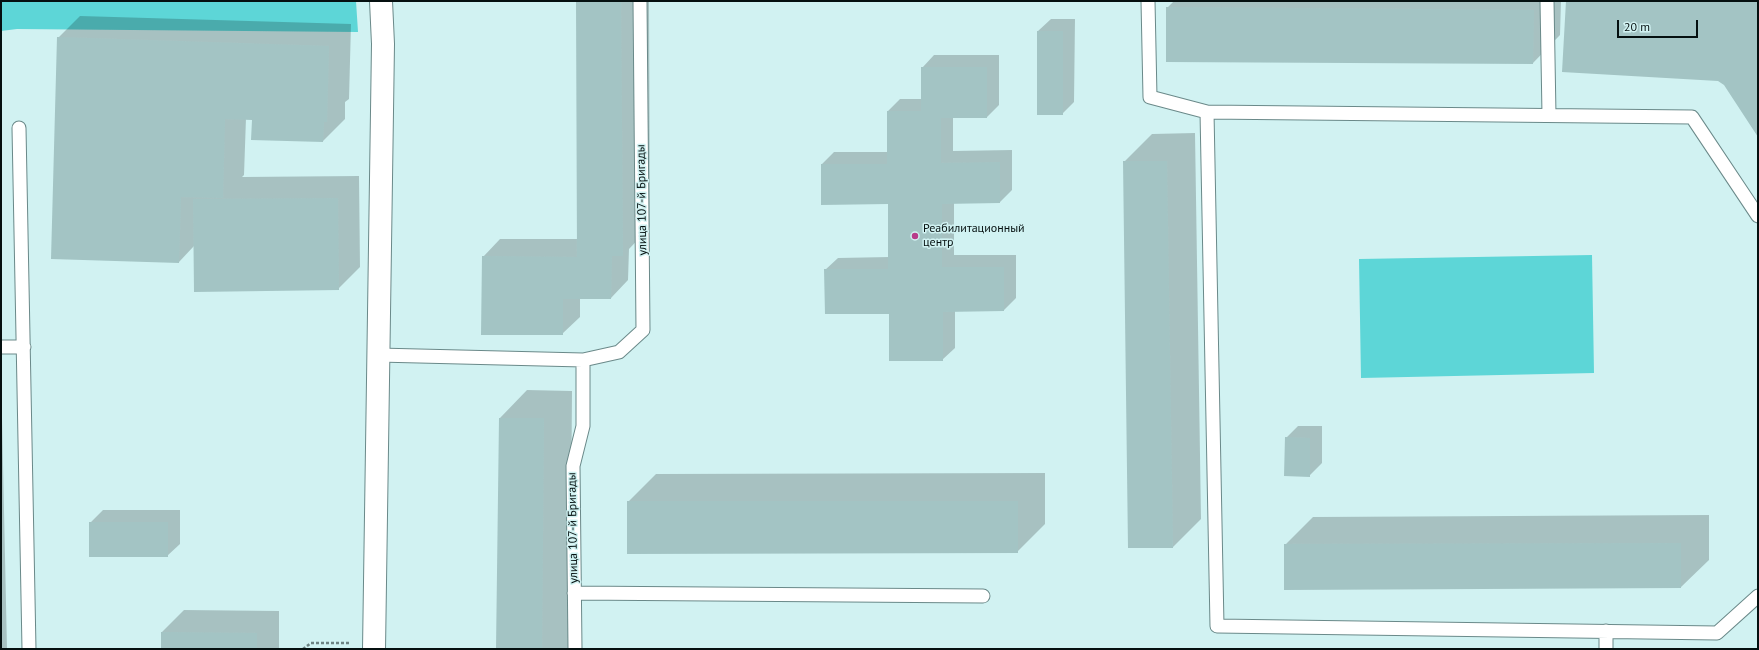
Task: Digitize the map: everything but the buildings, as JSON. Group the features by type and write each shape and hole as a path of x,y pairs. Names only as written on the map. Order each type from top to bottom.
{"street":[{"path":"374,645 382,44 381,1"}],"lane":[{"name":"улица 107-й Бригады","path":"378,355 583,360 619,352 643,330 640,1"},
{"path":"1148,1 1150,97 1207,112 1692,117 1758,216"},
{"path":"1547,1 1549,115"},
{"path":"1207,112 1217,626 1717,633 1758,596"},
{"path":"19,128 29,649"},
{"path":"1,347 24,347"},
{"name":"улица 107-й Бригады","path":"575,649 573,466 583,426 583,360"},
{"path":"574,593 983,596"},
{"path":"1606,631 1606,649"}],"path":[{"path":"303,649 312,643 374,645"}],"shaded area":[{"path":"1,1 356,1 358,32 17,29 1,31"},
{"path":"1592,255 1594,373 1361,378 1359,259"}],"place":[{"name":"Реабилитационный центр","path":"915,236"}]}
